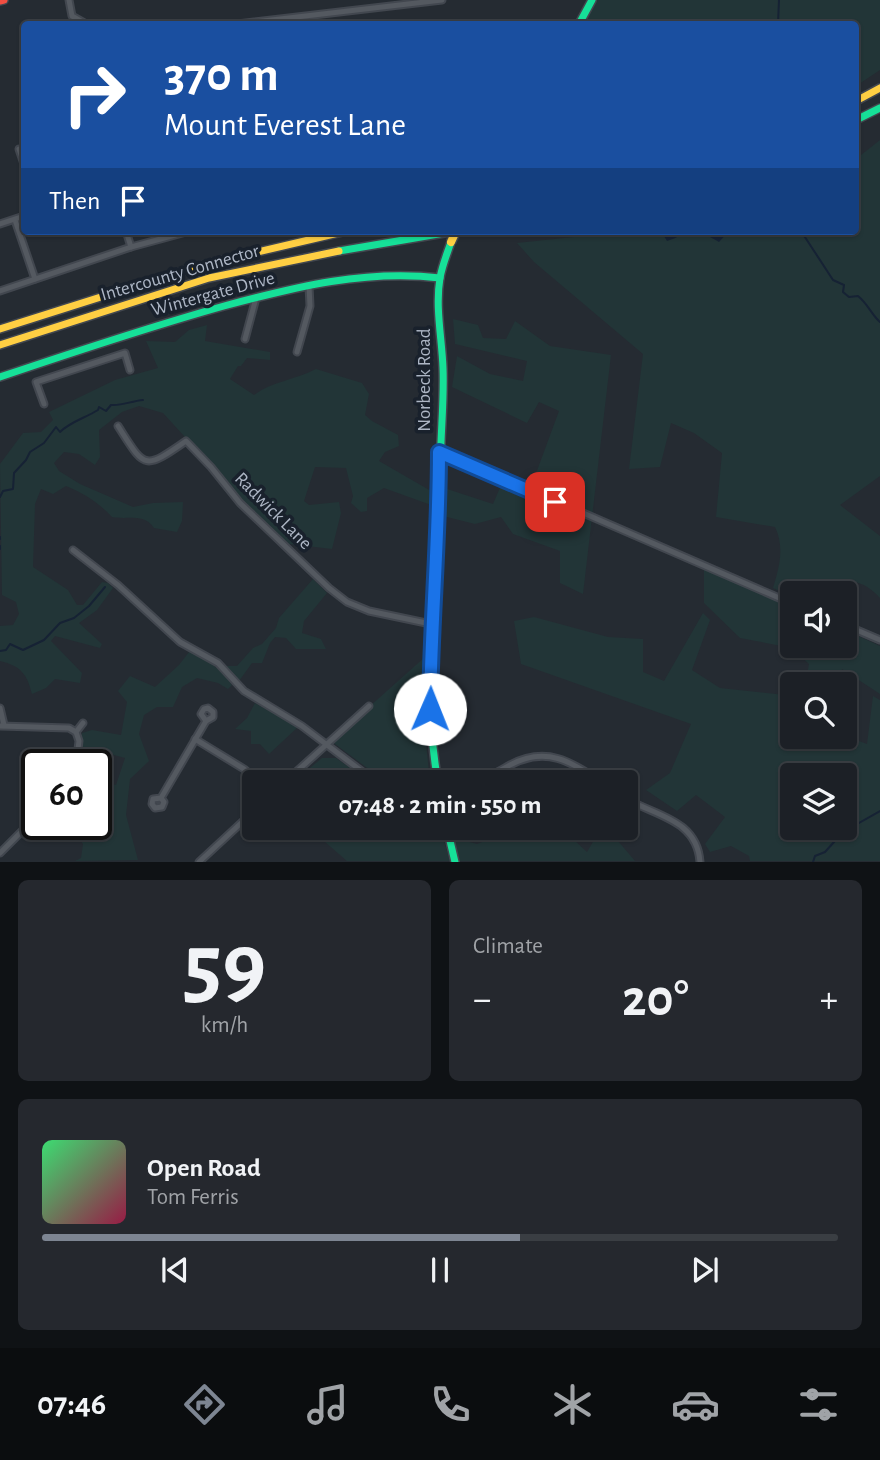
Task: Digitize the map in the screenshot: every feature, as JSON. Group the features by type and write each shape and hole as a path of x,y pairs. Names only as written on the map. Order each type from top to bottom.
{"main road":[{"path":"581,21 592,0"},
{"path":"859,99 880,88"},
{"path":"859,118 880,107"},
{"name":"Intercounty Connector","path":"0,329 202,265 330,235"},
{"name":"Intercounty Connector","path":"0,345 209,278 302,257 432,235"},
{"name":"Norbeck Road","path":"436,770 430,709 443,370 440,278 455,235"},
{"name":"Wintergate Drive","path":"0,377 175,319 309,286 383,275 410,274 440,278"},
{"path":"450,840 455,862"}],"street":[{"path":"69,0 72,16 81,21"},
{"path":"263,21 442,0"},
{"path":"19,149 21,155"},
{"path":"0,224 21,217"},
{"path":"15,220 35,279"},
{"path":"127,235 131,247"},
{"path":"0,291 175,235"},
{"path":"297,352 310,306 309,286"},
{"path":"245,339 256,298"},
{"path":"98,344 103,360"},
{"path":"44,404 36,382 125,353 130,370"},
{"name":"Radwick Lane","path":"118,426 139,459 147,463 158,460 186,441 240,503 347,602 369,611 432,624"},
{"path":"439,452 780,598"},
{"path":"74,550 118,585 180,642 218,663 243,691 292,719 361,770"},
{"path":"857,630 880,640"},
{"path":"298,770 369,706"},
{"path":"0,708 2,725 69,727 76,732 78,749"},
{"path":"161,798 206,721"},
{"path":"76,732 83,723"},
{"path":"195,739 245,770"},
{"path":"501,770 520,761 539,757 564,759 582,770"},
{"path":"638,804 680,824 692,835 700,862"},
{"path":"198,862 242,822"},
{"path":"0,853 21,832"}],"shaded area":[{"path":"592,0 880,0 880,70 859,84 859,21 580,21"},
{"path":"880,140 880,476 840,505 880,536 880,598 857,581 780,581 780,591 773,588 780,550 775,527 716,517 722,453 694,433 671,423 660,467 629,469 643,354 534,262 517,243 592,235 859,235 859,157"},
{"path":"453,319 478,325 483,338 506,339 515,321 550,346 611,355 583,594 560,583 560,551 513,534 501,517 475,524 443,516 444,488 493,504 502,483 528,495 559,411 539,402 527,423 452,387 457,356 490,374 523,381 527,361 455,344"},
{"path":"207,325 205,341 270,352 270,360 247,358 230,379 254,395 316,369 362,383 369,394 365,415 398,435 399,446 385,452 379,461 431,491 431,505 384,488 367,498 367,511 361,512 351,503 353,496 346,468 315,467 304,501 309,505 339,502 341,513 332,549 289,544 239,496 163,413 139,406 122,412 99,430 100,457 95,465 79,454 64,452 54,463 59,471 80,484 133,507 183,502 182,521 177,532 154,528 145,520 112,517 91,499 66,486 53,494 41,489 35,504 33,567 68,590 77,605 83,605 102,582 113,588 97,610 79,623 102,644 100,648 55,636 51,641 82,673 80,683 55,679 46,688 32,694 22,672 13,665 0,661 0,626 13,625 19,614 16,602 2,595 0,464 23,433 41,432 53,420 49,412 115,380 158,368 146,341 175,342 189,330"},
{"path":"704,567 780,601 780,646 740,638 704,603"},
{"path":"313,579 327,593 304,621 302,633 321,639 326,649 296,649 286,638 275,637 262,663 252,663 239,681 226,666 237,666 253,648 262,644 276,628 279,618"},
{"path":"703,613 710,620 692,670 720,688 780,694 780,749 857,749 857,740 867,744 873,696 880,700 880,861 750,861 749,856 731,846 710,852 705,844 725,817 696,795 677,811 646,790 670,773 691,724 521,664 514,621 534,617 608,637 643,639 643,672 664,681"},
{"path":"857,635 880,646 880,694 857,679 857,672 842,669 842,672 808,672 809,664 803,658 857,658"},
{"path":"189,652 213,665 232,685 228,689 218,683 197,678 182,687 173,707 157,707 144,715 139,734 149,761 130,779 126,815 138,860 75,861 81,858 83,844 80,840 112,840 112,784 116,785 125,758 112,754 112,749 81,749 82,733 92,730 121,735 127,702 118,691 130,676 155,687"},
{"path":"425,657 425,733 429,770 370,770 331,741"},
{"path":"255,703 298,727 269,754 260,744 251,744 251,731 235,729 247,718"},
{"path":"322,758 336,758 353,770 307,770"},
{"path":"444,840 450,861 347,861 324,841"},
{"path":"452,840 477,844 487,840 574,840 587,852 594,840 617,840 635,861 460,861"}],"water":[{"path":"663,235 684,235 667,241"},
{"path":"706,235 725,235 719,242"}],"waterway":[{"path":"778,21 779,0"},
{"path":"804,235 833,280 844,285 843,292 849,297 858,296 880,322"},
{"path":"0,497 3,491 13,489 14,473 30,452 44,443 56,427 60,432 99,407 106,411 111,405 143,400"},
{"path":"0,651 6,650 10,644 23,650 44,640 60,623 74,618 89,606 105,587"},
{"path":"813,862 815,856 825,852 843,832 880,811"}],"traffic: fast":[{"path":"581,21 592,0"},
{"path":"859,118 880,108"},
{"path":"339,251 433,235"},
{"path":"436,770 432,740 429,655 443,396 438,312 442,269 451,242"},
{"path":"0,377 168,322 277,292 358,278 440,278"},
{"path":"450,840 455,862"}],"traffic: slow":[{"path":"859,99 880,88"},
{"path":"0,329 202,265 330,235"},
{"path":"451,242 454,235"},
{"path":"0,345 209,278 339,251"}],"traffic: jam":[{"path":"0,1 4,0"}],"route":[{"path":"430,709 439,452 555,502"}]}
